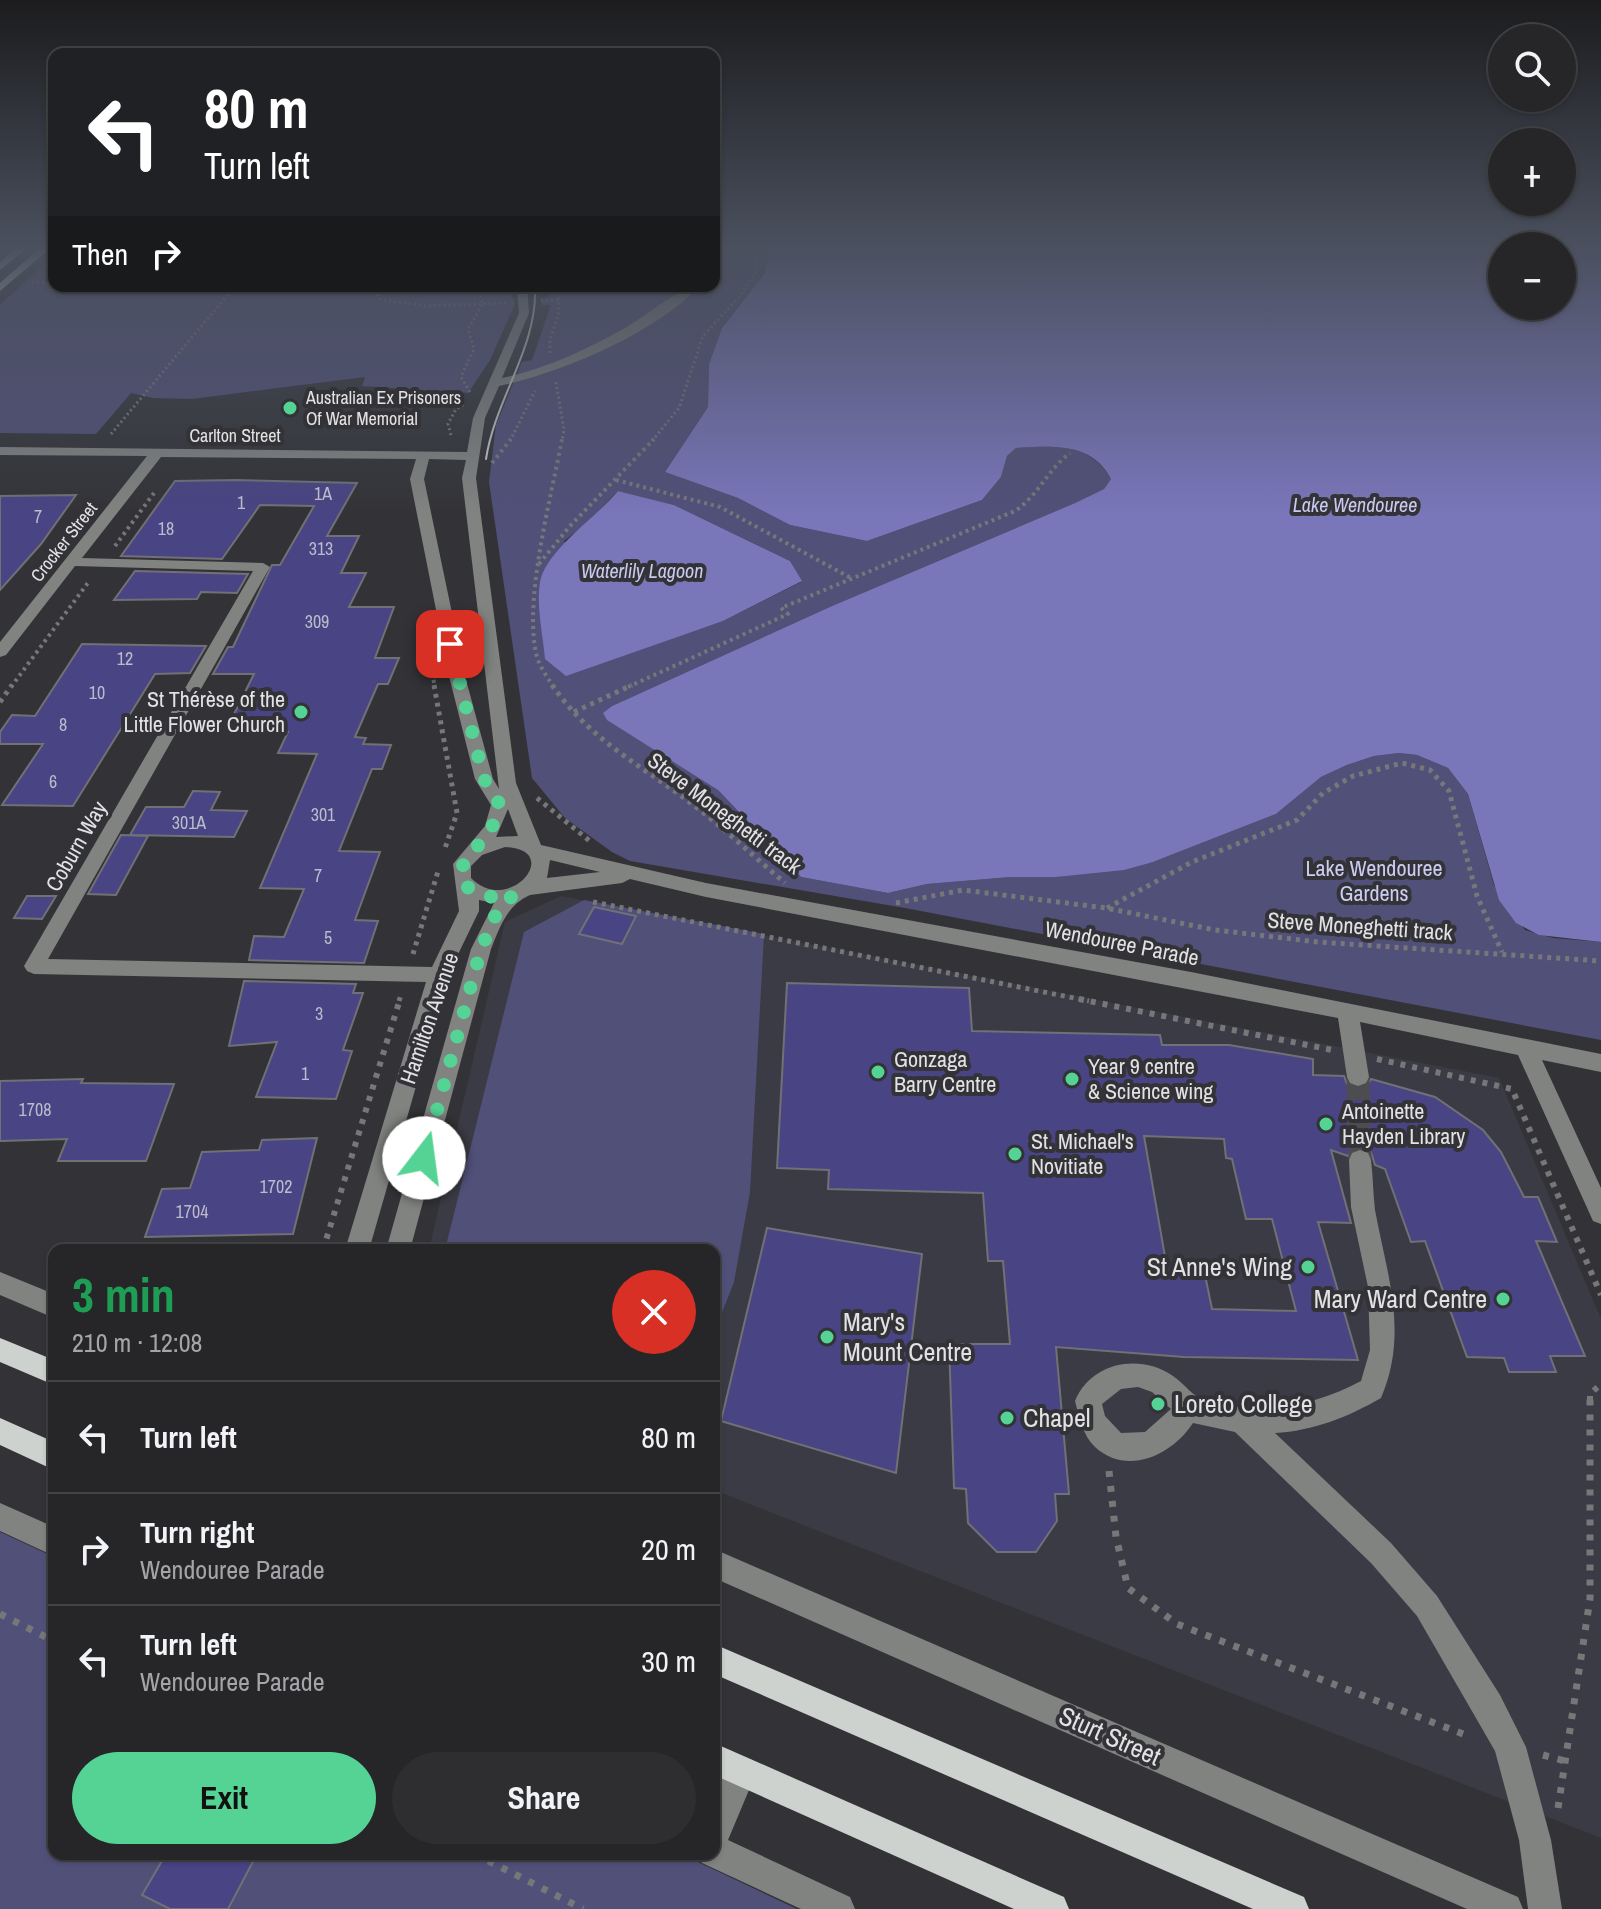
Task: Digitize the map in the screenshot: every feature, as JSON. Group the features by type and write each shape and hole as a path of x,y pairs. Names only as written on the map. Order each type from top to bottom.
{"main road":[{"path":"0,1350 48,1370"},
{"path":"0,1431 48,1453"},
{"path":"720,1662 1292,1909"},
{"path":"728,1765 1052,1909"}],"street":[{"path":"507,783 490,833 462,864 462,880 472,892 481,895 516,894 534,882 542,869 540,855 533,848 507,783 487,608 470,498 470,456 479,418 517,335"},
{"path":"493,384 555,369 618,335"},
{"name":"Carlton Street","path":"0,451 470,456"},
{"name":"Crocker Street","path":"0,652 156,454"},
{"path":"424,456 417,479 453,656 484,779 500,805"},
{"name":"Coburn Way","path":"71,562 263,567 34,966 438,975"},
{"path":"475,850 504,841 533,848"},
{"name":"Wendouree Parade","path":"533,848 634,874 1601,1063"},
{"name":"Wendouree Parade","path":"516,894 554,883 634,874"},
{"name":"Hamilton Avenue","path":"359,1244 438,975 469,911 462,880"},
{"name":"Hamilton Avenue","path":"400,1244 481,949 497,912 516,894"},
{"path":"1348,1013 1358,1077"},
{"path":"1526,1048 1601,1214"},
{"path":"1188,1408 1179,1426 1158,1442 1139,1447 1113,1444 1097,1433 1088,1401 1101,1384 1116,1375 1147,1376 1171,1389 1188,1408 1241,1420 1291,1421 1338,1409 1372,1389 1383,1350 1380,1287 1363,1207 1360,1160"},
{"path":"0,1283 48,1303"},
{"path":"1241,1420 1381,1553 1427,1606 1489,1706 1510,1747 1535,1840 1545,1909"},
{"path":"0,1517 48,1539"},
{"name":"Sturt Street","path":"720,1566 1506,1909"},
{"path":"720,1804 728,1765"},
{"path":"720,1854 838,1909"}],"path":[{"path":"110,435 194,335"},
{"path":"451,435 449,422 456,409 465,403 471,390 461,377 474,349 470,335"},
{"name":"Steve Moneghetti track","path":"552,335 548,346 555,369 564,430 538,565 535,649 543,672 574,712 610,748 706,815 789,886"},
{"path":"538,565 679,408 704,335"},
{"path":"491,463 503,455 530,396 555,369"},
{"path":"574,712 788,614 781,608 1022,508 1058,460 1070,453"},
{"path":"616,480 720,507 852,579"},
{"path":"0,702 161,483"},
{"path":"325,1244 457,813 429,662"},
{"path":"1106,908 1210,853 1297,820 1323,793 1353,776 1402,763 1430,770 1449,791 1477,896 1502,952"},
{"path":"507,783 545,802 571,828 601,849"},
{"name":"Steve Moneghetti track","path":"889,905 963,890 1106,908 1215,930 1304,940 1601,961"},
{"path":"586,901 1512,1089 1601,1295"},
{"path":"1535,1840 1556,1821 1590,1599 1590,1394 1601,1384"},
{"path":"1113,1444 1108,1463 1116,1537 1128,1588 1177,1624 1456,1734 1565,1761"},
{"path":"0,1614 48,1638"},
{"path":"487,1860 583,1909"}],"shaded area":[{"name":"Loreto College","path":"561,896 1499,1078 1601,1319 1601,1838 720,1492 720,1244 430,1244 505,922"}],"green space":[{"path":"0,335 501,335 490,360 468,393 362,386 365,377 192,399 153,398 131,393 96,434 0,433"},
{"name":"Lake Wendouree Gardens","path":"541,335 719,335 709,364 708,407 665,472 738,498 790,525 867,541 982,500 1001,477 1007,456 1016,448 1057,447 1081,452 1102,467 1111,479 1104,489 1075,503 832,606 612,706 604,713 718,790 801,877 888,893 927,884 1011,877 1056,877 1153,862 1276,814 1321,777 1347,765 1374,756 1399,753 1417,755 1448,768 1468,794 1494,885 1525,930 1553,938 1601,942 1601,1040 905,908 630,861 612,852 565,818 532,778 489,482 496,425 522,362 532,360","holes":["618,491 674,505 790,561 801,582 723,621 646,646 564,541 586,524"]},
{"path":"584,900 764,934 750,1192 734,1282 720,1318 720,1244 446,1244 524,932"},
{"path":"0,1532 48,1554 48,1860 694,1860 797,1909 0,1909"}],"water":[{"name":"Lake Wendouree","path":"719,335 1601,335 1601,942 1539,935 1516,923 1499,900 1468,794 1448,768 1417,755 1399,753 1374,756 1347,765 1321,777 1276,814 1153,862 1124,870 927,884 888,893 801,877 718,790 607,720 603,713 612,706 832,606 1075,503 1104,489 1111,479 1103,467 1082,452 1057,447 1016,448 1007,456 1001,477 982,500 867,541 790,525 738,498 665,472 708,407 709,364"},
{"name":"Waterlily Lagoon","path":"618,491 674,505 790,561 802,581 723,621 566,676 545,659 539,611 540,582 544,570 562,546"}],"building":[{"path":"175,481 357,483 327,536 359,536 341,573 366,573 349,607 394,607 375,658 399,658 388,684 378,684 355,737 366,738 363,744 391,745 382,769 372,769 339,851 380,852 355,920 378,921 364,963 249,960 254,936 284,937 304,889 260,888 317,754 278,753 288,732 261,731 265,723 230,722 254,674 213,674 228,647 233,647 272,565 280,565 314,506 260,505 222,559 121,556"},
{"path":"76,495 41,544 0,590 0,496"},
{"path":"135,571 248,574 237,593 201,592 197,599 114,600"},
{"path":"82,644 206,646 190,673 155,674 73,806 2,805 43,744 0,744 0,732 12,715 35,716"},
{"path":"193,791 220,792 211,810 247,811 234,837 130,835 146,807 184,807"},
{"path":"121,835 148,836 116,895 88,894"},
{"path":"27,896 56,896 42,919 14,918"},
{"path":"594,907 636,916 622,944 579,934"},
{"path":"244,981 356,984 353,993 363,993 343,1050 352,1051 336,1099 256,1097 277,1042 229,1046"},
{"path":"787,983 969,988 972,1031 1160,1035 1162,1045 1229,1045 1313,1059 1313,1075 1344,1076 1347,1084 1357,1089 1367,1086 1371,1079 1435,1097 1483,1130 1501,1152 1524,1197 1538,1197 1557,1242 1536,1241 1585,1356 1550,1356 1556,1372 1509,1372 1504,1358 1467,1357 1425,1241 1411,1242 1385,1169 1375,1165 1371,1152 1361,1147 1351,1150 1348,1156 1331,1150 1351,1223 1318,1222 1358,1360 1184,1357 1056,1347 1069,1494 1055,1494 1057,1521 1036,1552 997,1552 968,1523 966,1489 954,1488 949,1344 1010,1344 1003,1261 988,1261 983,1193 828,1189 829,1170 777,1168","holes":["1144,1136 1224,1139 1226,1158 1232,1159 1246,1219 1272,1219 1296,1311 1212,1309 1205,1275 1168,1274"]},
{"path":"83,1079 81,1083 174,1084 146,1161 58,1161 67,1139 0,1141 0,1081"},
{"path":"317,1138 293,1234 145,1237 162,1189 190,1188 202,1152 259,1150 262,1140"},
{"name":"Mary's Mount Centre","path":"767,1228 922,1254 896,1473 721,1421"},
{"path":"162,1860 254,1860 228,1909 170,1909 142,1895"}],"tunnel":[{"path":"1358,1077 1360,1160"}],"tram line":[{"path":"486,459 498,415 528,335"}],"place":[{"name":"Australian Ex Prisoners Of War Memorial","path":"290,408"},
{"name":"St Thérèse of the Little Flower Church","path":"301,712"},
{"name":"Gonzaga Barry Centre","path":"878,1072"},
{"name":"Year 9 centre & Science wing","path":"1072,1079"},
{"name":"Antoinette Hayden Library","path":"1326,1124"},
{"name":"St. Michael's Novitiate","path":"1015,1154"},
{"name":"St Anne's Wing","path":"1308,1267"},
{"name":"Mary Ward Centre","path":"1503,1299"},
{"name":"Mary's Mount Centre","path":"827,1337"},
{"name":"Loreto College","path":"1158,1404"},
{"name":"Chapel","path":"1007,1418"}],"route":[{"path":"424,1158 481,949 497,912 513,895 491,897 472,892 460,875 465,859 493,828 500,805 484,779 450,644"}]}
